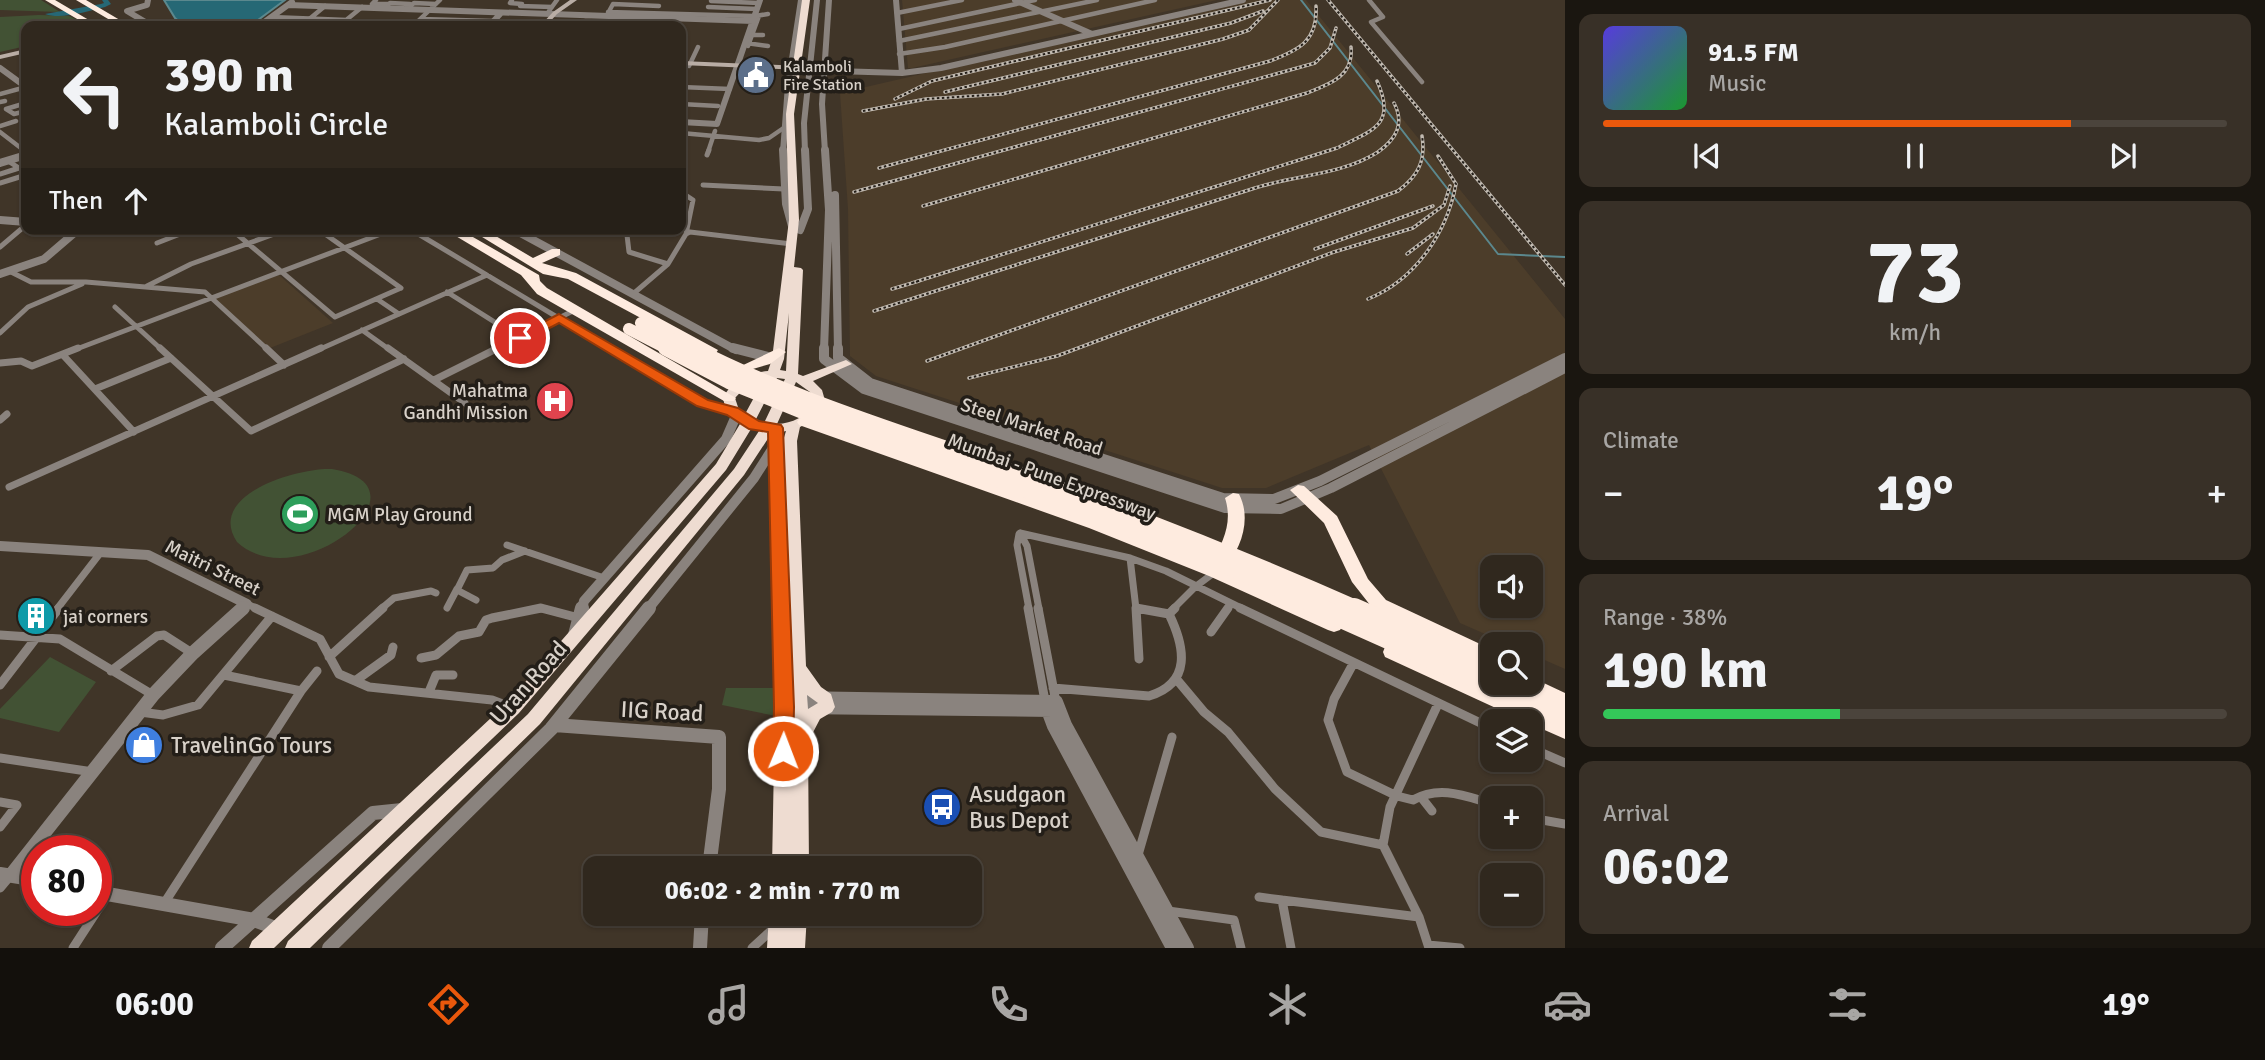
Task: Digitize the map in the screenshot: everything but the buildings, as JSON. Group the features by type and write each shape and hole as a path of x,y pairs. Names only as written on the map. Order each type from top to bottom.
{"highway":[{"path":"49,0 86,21"},
{"path":"60,0 96,21"},
{"path":"70,0 115,21"},
{"path":"797,378 797,120 804,0"},
{"path":"800,69 812,0"},
{"path":"85,2 117,21"},
{"name":"Uran Road","path":"257,948 513,708 721,467 736,444 736,412 770,374 792,244 797,230"},
{"path":"463,235 534,267 572,276 746,367 797,378 814,387 821,400 815,414 799,424 773,434"},
{"path":"484,235 534,267 542,291 773,434"},
{"path":"534,267 556,252"},
{"name":"Mumbai - Pune Expressway","path":"534,267 729,381 830,422 987,475 1220,563 1565,718"},
{"name":"Mumbai - Pune Expressway","path":"635,326 751,378 838,413 995,465 1226,551 1480,663"},
{"path":"746,367 775,355"},
{"path":"797,378 841,366"},
{"path":"736,412 742,382 770,374"},
{"name":"Uran Road","path":"297,947 534,719 773,434 797,378"},
{"path":"799,424 1045,506 1215,572 1565,731"},
{"path":"799,424 790,441 798,665 791,703 799,744 799,856"},
{"path":"773,434 791,703 783,856"},
{"path":"1303,494 1338,529 1361,582 1372,598 1389,612 1480,652"},
{"path":"1215,572 1238,528 1235,503"},
{"path":"798,665 815,692 826,703 814,714 799,744"},
{"path":"1543,680 1565,690"},
{"path":"1543,692 1565,702"},
{"path":"777,948 785,926"},
{"path":"790,926 795,948"}],"main road":[{"path":"547,21 553,13 575,0"},
{"path":"553,13 581,0"},
{"path":"551,21 553,13"},
{"path":"0,56 21,51"},
{"path":"686,65 800,69"}],"street":[{"path":"143,21 127,10 144,6 148,0"},
{"path":"266,21 294,0"},
{"path":"376,0 372,3 387,3 438,19 496,18 514,13 607,17 705,13 755,18 768,14"},
{"path":"533,14 544,0"},
{"path":"553,13 557,0"},
{"path":"655,15 662,0"},
{"path":"797,230 785,207 785,127 817,0"},
{"path":"829,0 831,19"},
{"path":"835,0 822,104 829,210 824,359 841,366"},
{"path":"896,0 902,72"},
{"path":"897,13 962,0"},
{"path":"899,29 1018,1 1035,0"},
{"path":"899,41 1097,0"},
{"path":"900,54 945,47 1155,0"},
{"path":"800,69 902,72 941,68 1222,1 1243,0"},
{"path":"1370,0 1383,17 1371,22 1422,82"},
{"path":"705,13 711,1 766,22"},
{"path":"1018,1 1089,33"},
{"path":"406,9 414,3 438,2"},
{"path":"418,21 438,2"},
{"path":"475,18 496,18 511,2 553,13"},
{"path":"288,5 362,8 387,3"},
{"path":"514,13 522,4"},
{"path":"607,17 613,4 655,15"},
{"path":"307,21 325,6"},
{"path":"271,17 346,20 362,8"},
{"path":"636,21 655,15 705,13 755,18 764,28"},
{"path":"425,14 496,18"},
{"path":"425,14 438,19"},
{"path":"588,21 607,17"},
{"path":"755,18 762,35"},
{"path":"707,155 755,18"},
{"path":"747,44 768,46"},
{"path":"686,64 698,47"},
{"path":"0,68 21,87"},
{"path":"686,87 730,89"},
{"path":"0,94 21,92"},
{"path":"2,103 6,108 21,104"},
{"path":"21,104 6,109 14,114 21,112"},
{"path":"686,104 718,106"},
{"path":"0,126 16,121"},
{"path":"686,122 717,124"},
{"path":"686,133 759,140 769,138 785,127"},
{"path":"0,132 21,150"},
{"path":"4,162 21,156"},
{"path":"0,174 19,169 4,162"},
{"path":"0,183 21,176"},
{"path":"703,185 784,189"},
{"path":"686,195 693,200 686,234 695,232 792,244"},
{"path":"0,220 21,223"},
{"path":"0,247 21,228"},
{"path":"4,273 50,255 72,235"},
{"path":"157,243 178,235"},
{"path":"238,235 335,317 401,288 327,235"},
{"path":"145,287 191,264 273,235"},
{"path":"0,363 21,362 32,366 379,235"},
{"path":"420,235 695,400 718,410 736,412 732,430 726,439 584,601 574,638"},
{"path":"524,235 715,336 738,351 775,355"},
{"path":"627,235 629,252 668,264"},
{"path":"634,295 668,264 685,235"},
{"path":"4,273 31,282 86,282 205,292 284,365"},
{"path":"9,486 486,275"},
{"path":"0,333 28,307 86,282"},
{"path":"447,292 520,338"},
{"path":"377,299 399,314"},
{"path":"116,307 251,431 404,359"},
{"path":"434,380 575,310"},
{"path":"362,330 465,403"},
{"path":"63,355 134,432"},
{"path":"95,389 171,358"},
{"name":"Steel Market Road","path":"1303,494 1320,481 1565,358"},
{"name":"Steel Market Road","path":"841,366 870,383 1235,503 1303,494 1565,368"},
{"path":"0,420 7,414"},
{"path":"329,948 554,725 754,478 773,434"},
{"path":"1020,533 1130,558 1480,724"},
{"path":"1020,533 1017,545 1053,703 1187,948"},
{"path":"1020,533 1027,546 1053,703 1054,726 1173,948"},
{"path":"508,545 604,578"},
{"name":"Maitri Street","path":"0,546 157,558 320,639 329,657"},
{"path":"447,608 470,568 493,568 502,560 525,551"},
{"path":"0,685 34,637 102,552"},
{"path":"1130,558 1139,659"},
{"path":"1169,614 1195,587 1215,572"},
{"path":"457,589 459,593 476,600"},
{"path":"436,593 431,591 394,598 329,657 339,674 369,687 492,700 513,708"},
{"path":"0,888 5,874 94,772 153,695 193,653 247,604"},
{"path":"1211,632 1231,604"},
{"path":"421,658 436,655 459,636 480,632 486,620 492,618 541,608 579,618"},
{"path":"1136,608 1169,614"},
{"path":"791,703 1053,703 1158,695 1178,681 1181,668 1178,635 1169,614"},
{"path":"139,712 163,715 198,705 272,616"},
{"path":"0,635 60,639 153,695"},
{"path":"111,671 157,636 164,635 193,653"},
{"path":"355,681 391,655 393,647"},
{"path":"1353,664 1330,711 1329,729 1347,772 1396,796 1413,800 1426,793 1444,791 1480,801"},
{"path":"165,902 300,691 317,671"},
{"path":"224,675 300,691"},
{"path":"429,692 436,675 453,675"},
{"path":"1178,681 1205,712 1228,732 1275,789 1321,832 1383,845"},
{"path":"1438,704 1390,807 1383,845 1419,917 1429,946 1460,948"},
{"name":"IIG Road","path":"554,725 719,737 719,789 711,856"},
{"path":"1133,873 1172,737"},
{"path":"1543,753 1565,763"},
{"path":"0,758 94,772"},
{"path":"1421,797 1432,811"},
{"path":"0,802 17,805 0,827"},
{"path":"222,948 373,813 402,810"},
{"path":"1543,820 1565,824"},
{"path":"112,894 254,920 278,929"},
{"path":"1259,897 1419,917"},
{"path":"1282,900 1291,948"},
{"path":"1167,911 1234,920 1241,948"},
{"path":"73,948 85,926"},
{"path":"700,948 701,926"},
{"path":"752,948 779,926"}],"shaded area":[{"path":"902,0 1217,0 908,68"},
{"path":"1242,0 1306,0 1565,319 1565,669 1543,659 1543,632 1481,632 1460,623 1369,445 1266,488 1222,488 876,376 850,356 848,209 840,93"},
{"path":"279,275 333,323 265,350 213,298"}],"green space":[{"path":"0,0 41,0 60,12 0,10"},
{"path":"69,16 80,21 21,21 21,47 0,52 0,17"},
{"name":"MGM Play Ground","path":"332,469 361,479 370,496 365,515 347,533 322,548 292,557 263,556 237,542 231,525 234,510 245,497 279,479 299,473"},
{"path":"50,657 96,682 59,732 0,718 0,709"},
{"path":"726,688 776,688 776,716 722,705"}],"water":[{"path":"164,0 285,0 257,21 179,21"}],"waterway":[{"path":"48,14 64,14 103,6 108,4 105,0"},
{"path":"1301,0 1498,254 1565,257"}],"railway":[{"path":"895,99 932,81 1270,0"},
{"path":"863,111 926,99 1002,94 1223,39 1249,30 1278,0"},
{"path":"1328,0 1565,285"},
{"path":"879,168 1270,61 1290,53 1305,42 1314,28 1316,6"},
{"path":"945,92 1231,23 1263,11"},
{"path":"854,192 1315,63 1330,48 1336,28"},
{"path":"923,206 1307,93 1339,78 1349,65 1351,47"},
{"path":"912,283 1337,148 1371,130 1383,117 1384,108 1377,81"},
{"path":"874,311 1255,188 1349,166 1378,152 1390,142 1399,124 1394,103"},
{"path":"927,361 1398,191 1411,180 1419,167 1423,153 1422,136"},
{"path":"1368,299 1400,280 1414,267 1437,237 1452,202 1456,184 1438,156"},
{"path":"969,378 1057,356 1334,252 1413,228 1444,205 1450,186"},
{"path":"1315,249 1433,206"},
{"path":"1407,254 1433,234"},
{"path":"892,289 919,281"}],"place":[{"name":"Kalamboli Fire Station","path":"756,75"},
{"name":"Mahatma Gandhi Mission","path":"555,401"},
{"name":"MGM Play Ground","path":"300,514"},
{"name":"jai corners","path":"36,616"},
{"name":"TravelinGo Tours","path":"144,745"},
{"name":"Asudgaon Bus Depot","path":"942,807"}],"route":[{"path":"520,338 559,318 703,403 718,410 733,412 746,422 775,428 783,751"}]}
